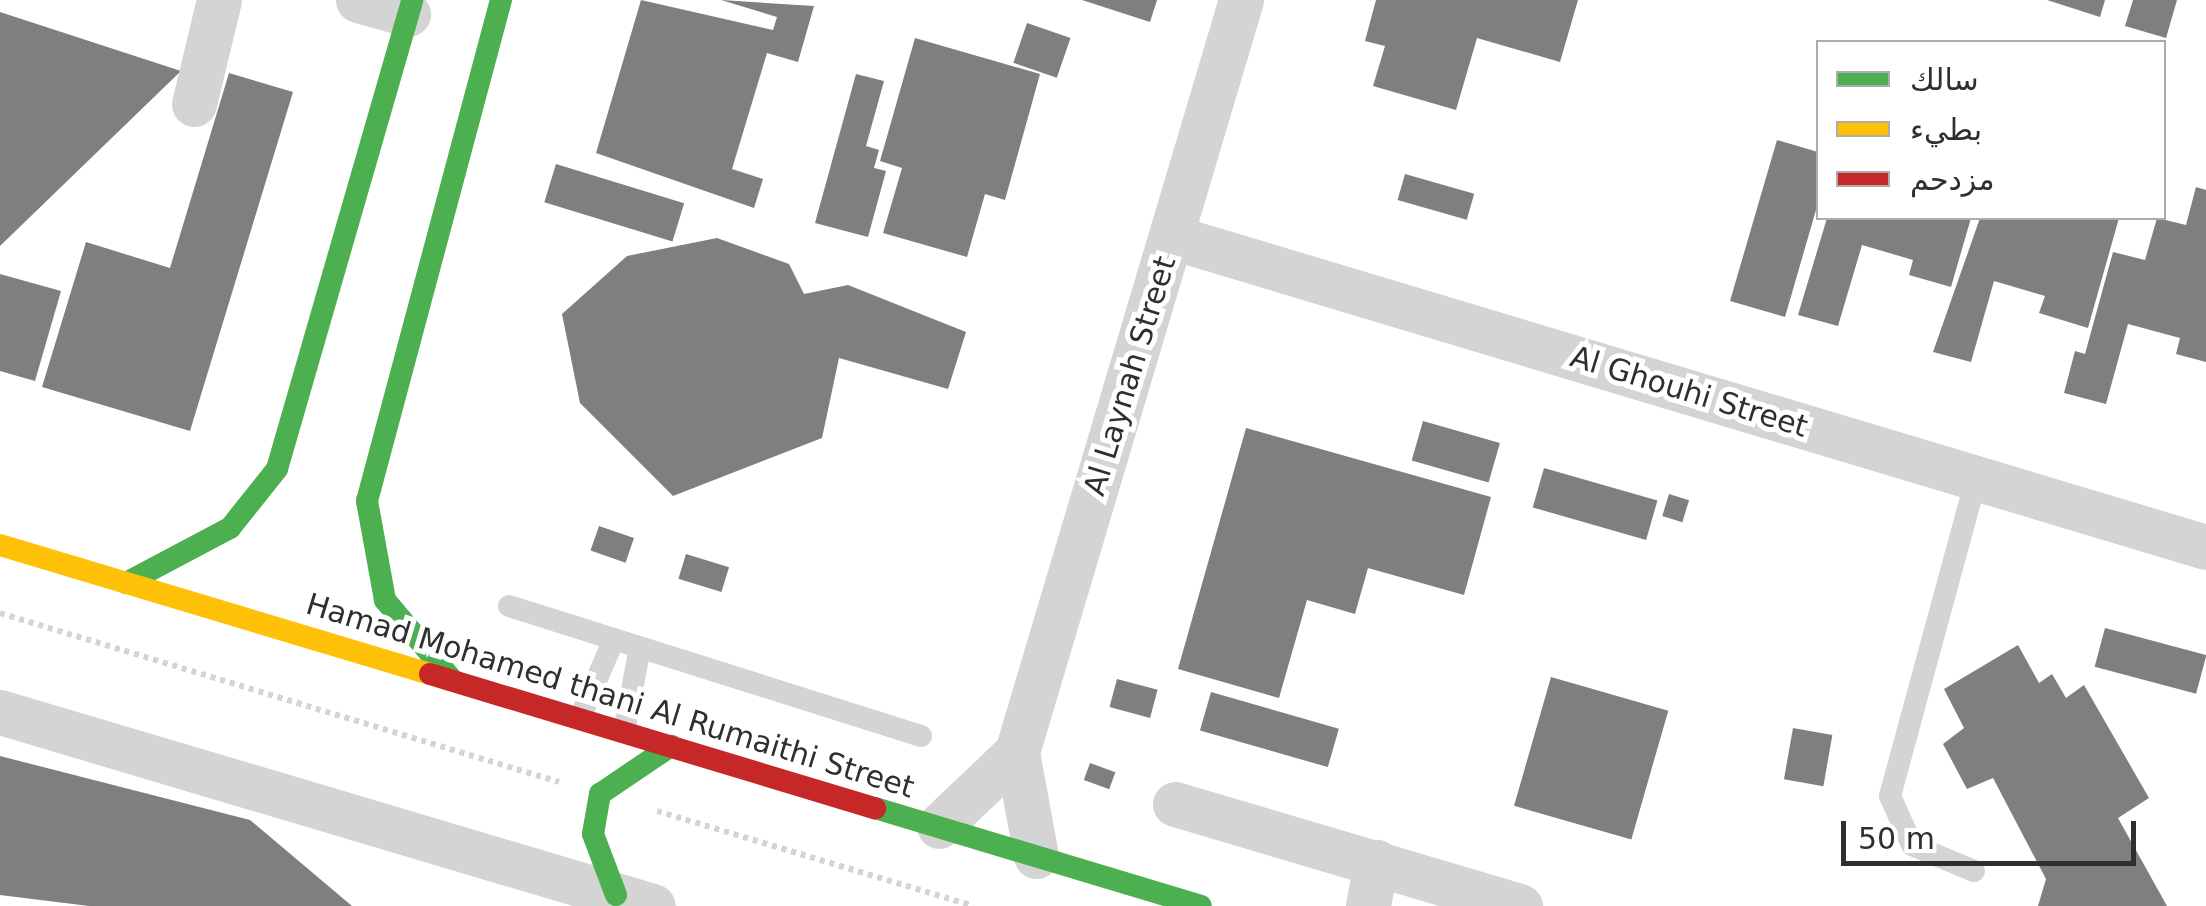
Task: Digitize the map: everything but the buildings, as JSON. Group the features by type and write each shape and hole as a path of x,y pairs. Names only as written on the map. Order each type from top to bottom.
{"main road":[{"path":"450,678 385,600 367,501 501,0"},
{"path":"126,583 230,528 278,469 410,7"},
{"name":"Hamad Mohamed thani Al Rumaithi Street","path":"0,545 1201,906"},
{"path":"635,900 594,834 600,794 671,746"}],"street":[{"path":"194,104 218,0"},
{"path":"358,0 410,7"},
{"name":"Al Laynah Street","path":"1036,856 1016,752 1241,0"},
{"name":"Al Ghouhi Street","path":"1172,237 2206,546"},
{"path":"0,712 635,900"},
{"name":"Al Laynah Street","path":"939,826 1016,752"},
{"path":"1174,804 1395,880 1520,906"},
{"path":"1368,906 1395,880"}],"lane":[{"path":"1974,871 1912,845 1890,796 1976,479"},
{"path":"509,606 921,736"},
{"path":"580,718 614,639"},
{"path":"624,732 640,647"}],"path":[{"path":"0,614 973,906"}],"traffic: fast":[{"path":"126,583 230,528 277,469 412,0"},
{"path":"450,677 385,600 367,501 501,0"},
{"path":"616,895 593,834 600,794 671,746"},
{"path":"875,808 1201,906"}],"traffic: slow":[{"path":"0,545 430,674"}],"traffic: jam":[{"path":"430,674 875,808"}]}
